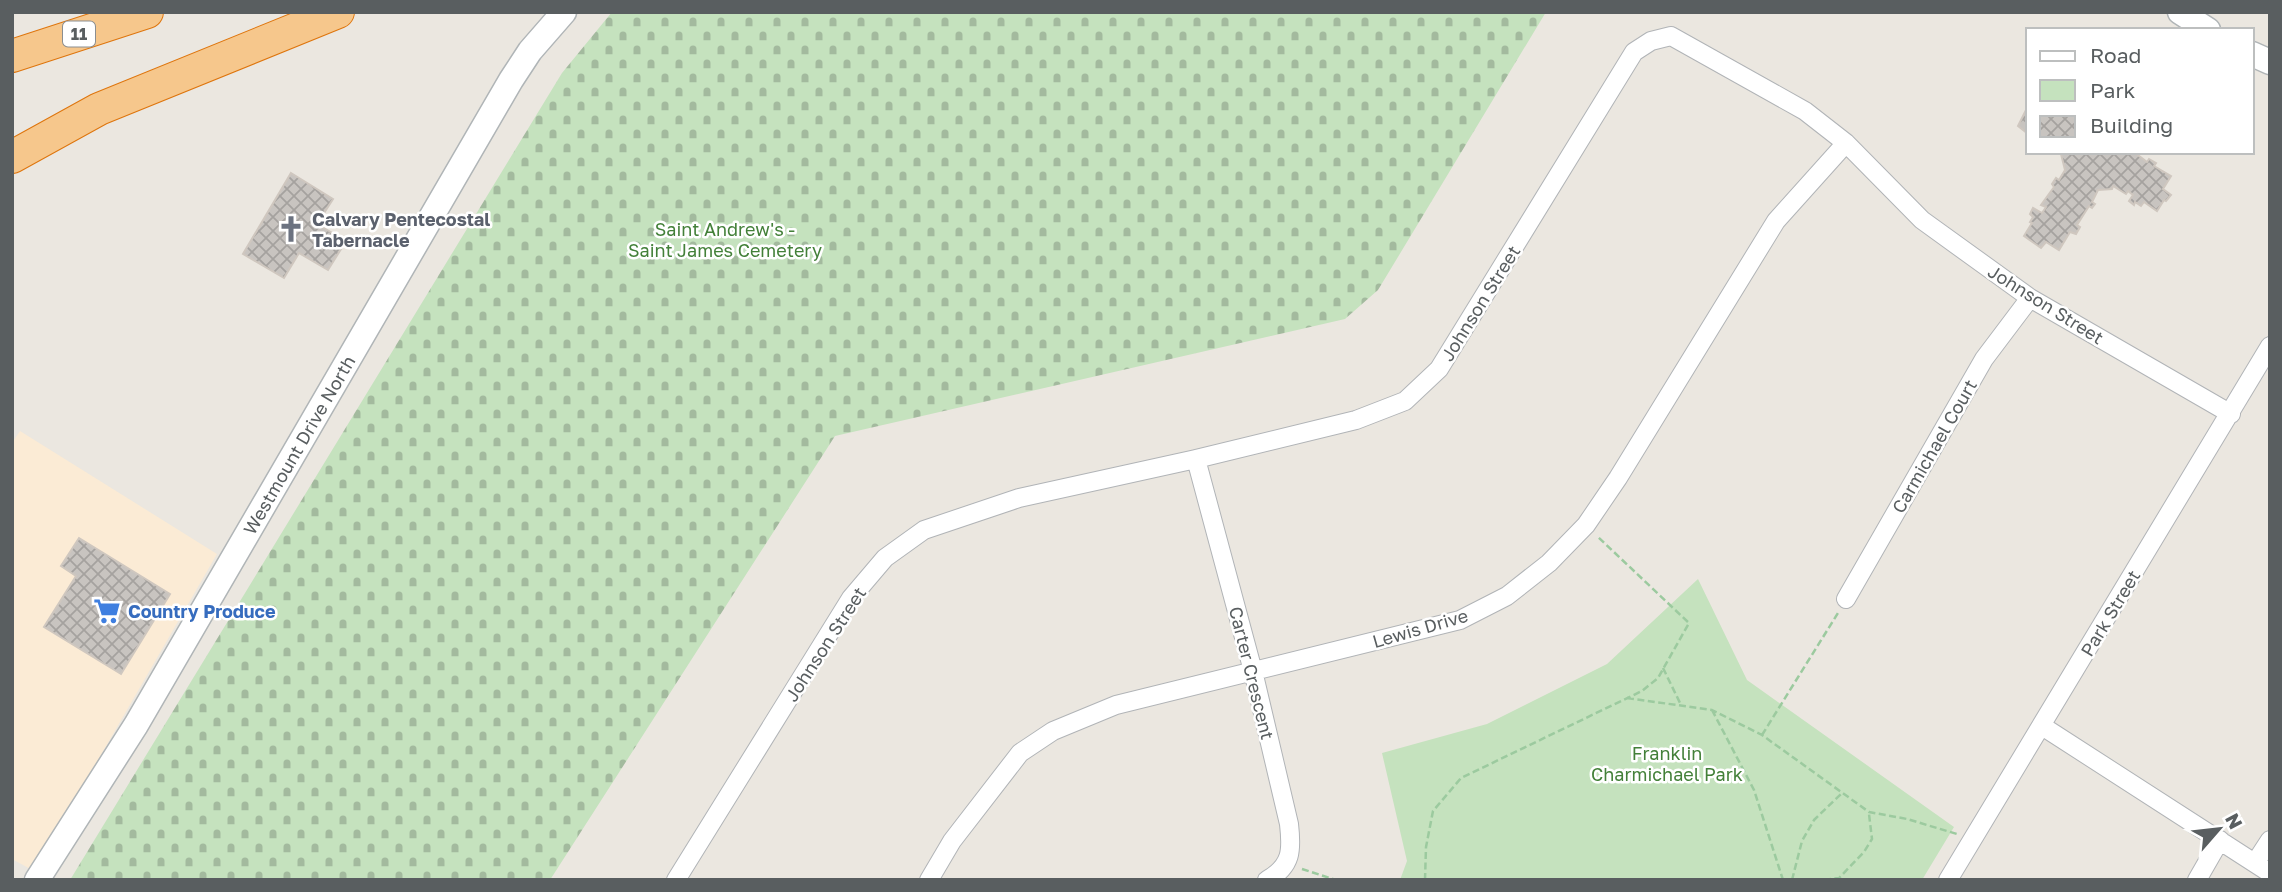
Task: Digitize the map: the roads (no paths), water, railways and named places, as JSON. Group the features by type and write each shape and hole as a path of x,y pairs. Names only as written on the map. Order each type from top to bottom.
{"highway":[{"name":"11","path":"12,56 147,12"},
{"path":"12,157 99,109 338,12"}],"street":[{"name":"Westmount Drive North","path":"37,880 136,724 511,80 530,51 564,12"},
{"path":"2180,12 2205,28"},
{"name":"Johnson Street","path":"677,880 851,598 885,558 924,530 1020,498 1356,420 1405,401 1439,369 1634,52 1651,41 1671,36 1805,111 1846,143 1922,220 2030,298 2231,414"},
{"path":"2254,55 2270,62"},
{"name":"Lewis Drive","path":"929,880 952,841 1020,753 1053,731 1116,705 1460,620 1507,596 1549,563 1586,525 1618,478 1776,221 1846,143"},
{"name":"Carmichael Court","path":"1846,599 1984,359 2030,298"},
{"name":"Park Street","path":"1948,880 2270,346"},
{"name":"Carter Crescent","path":"1196,459 1253,671 1289,824 1292,845 1287,864 1267,880"},
{"path":"2042,726 2262,868 2270,840"},
{"path":"2197,880 2220,840"}],"place":[{"name":"Calvary Pentecostal Tabernacle","path":"291,229"},
{"name":"Country Produce","path":"107,611"}],"park label":[{"name":"Saint Andrew's - Saint James Cemetery","path":"725,239"},
{"name":"Franklin Charmichael Park","path":"1667,763"}]}
